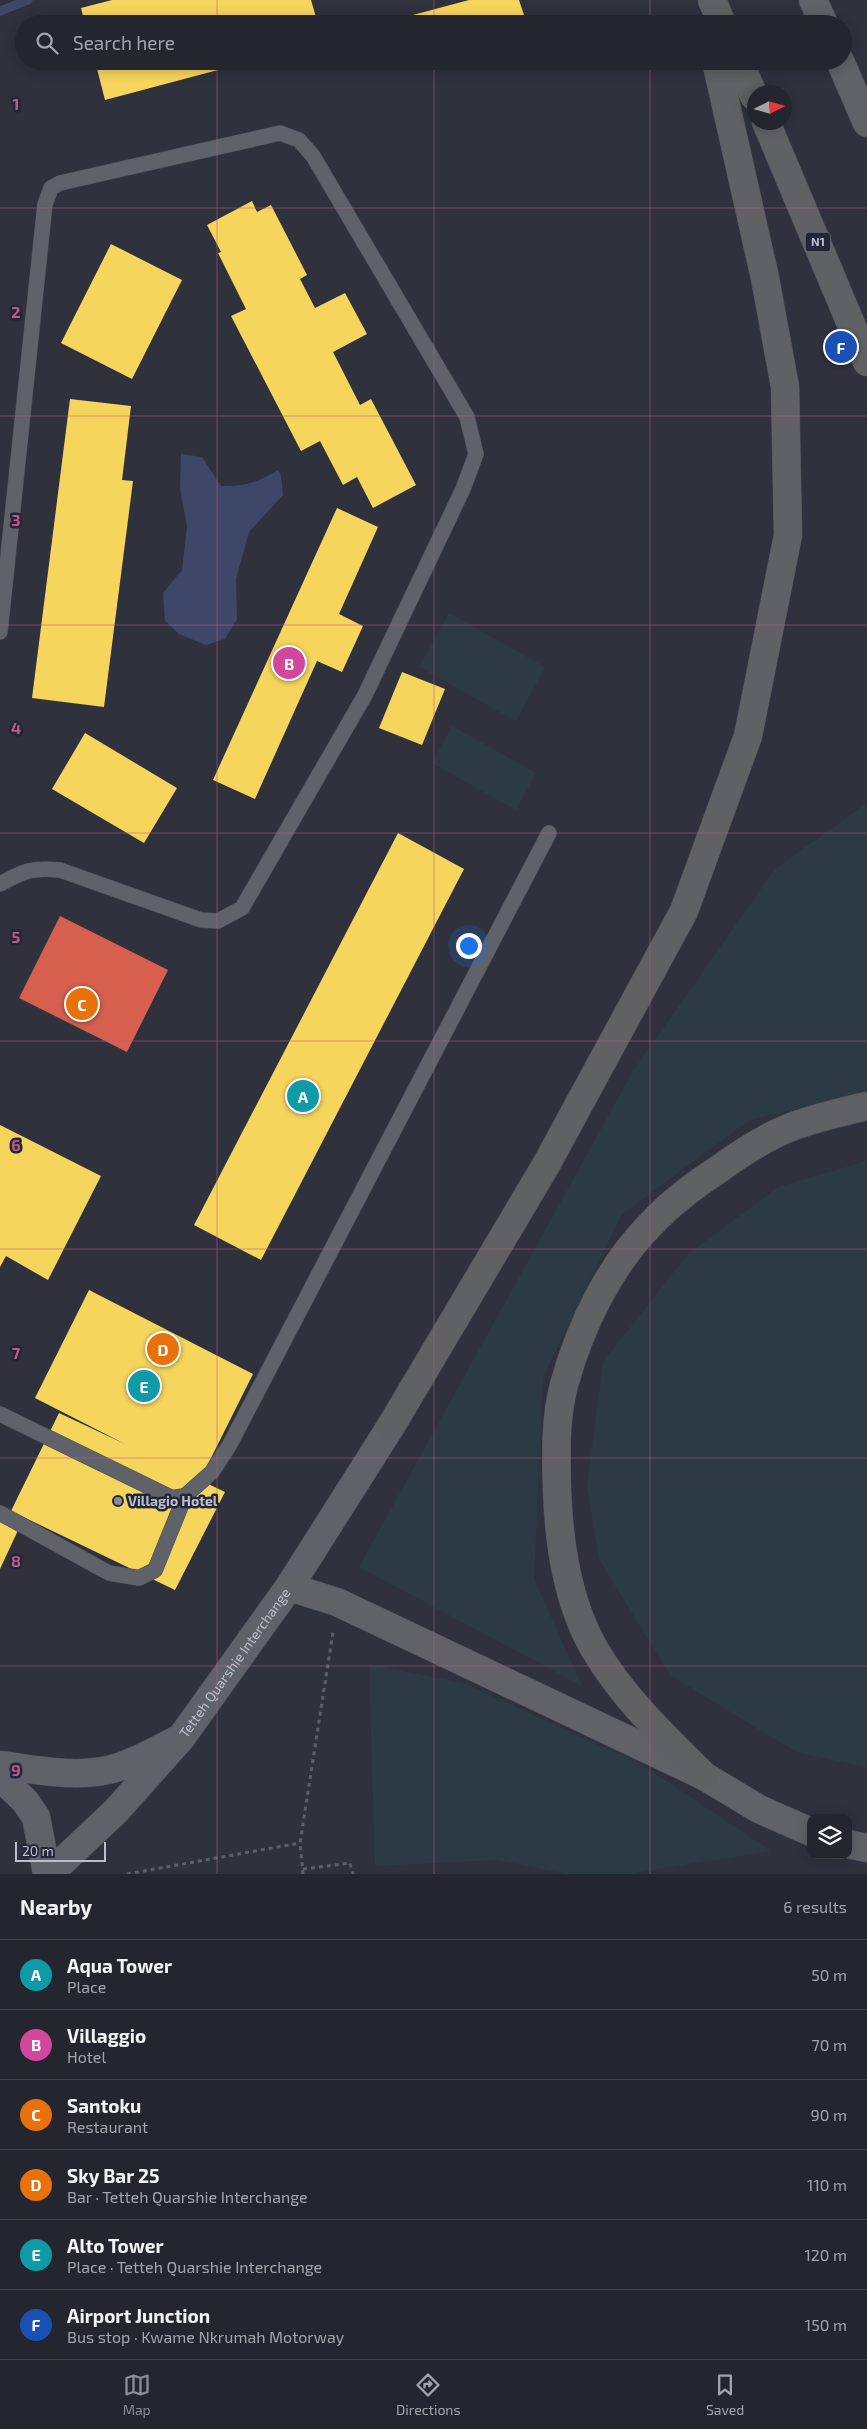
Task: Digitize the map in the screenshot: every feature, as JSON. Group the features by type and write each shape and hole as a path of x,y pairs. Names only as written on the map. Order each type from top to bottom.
{"highway":[{"path":"704,0 707,15"},
{"path":"712,0 718,15"},
{"path":"813,0 820,15"},
{"path":"391,1426 546,1165 684,911 748,736 788,535 785,387 765,278 718,70"},
{"path":"743,70 749,85"},
{"path":"844,70 867,122"},
{"name":"N1","path":"769,130 867,362"},
{"path":"704,1776 623,1691 595,1649 575,1604 563,1560 558,1518 557,1430 564,1386 583,1331 606,1284 631,1248 654,1221 700,1181 738,1155 789,1128 832,1114 867,1106"},
{"path":"289,1588 337,1602 704,1776 760,1809 807,1830"},
{"path":"852,1845 867,1848"}],"street":[{"name":"Tetteh Quarshie Interchange","path":"48,1874 116,1811 181,1738 289,1588 391,1426"},
{"path":"0,1765 58,1772 92,1772 122,1766 181,1738"},
{"path":"0,1777 25,1801 36,1817 48,1874"}],"lane":[{"path":"0,632 45,204 51,188 60,183 280,133 299,140 313,156 467,417 476,454 463,489 364,695 242,908 218,921 201,920 60,870 41,868 26,870 0,884"},
{"path":"0,1512 109,1573 139,1578 155,1570 185,1496 212,1472 229,1446 549,833"},
{"path":"1,1416 172,1498 185,1496"}],"path":[{"path":"303,1874 300,1843 337,1602"},
{"path":"127,1874 300,1843"},
{"path":"303,1869 350,1863 353,1874"}],"shaded area":[{"path":"449,613 545,667 516,721 419,667"},
{"path":"452,726 536,773 516,810 432,763"},
{"path":"867,803 867,1093 750,1120 622,1214 543,1377 534,1579 582,1686 359,1567 633,1071 775,869"},
{"path":"867,1161 867,1767 796,1752 670,1675 599,1559 587,1487 603,1362 688,1254 778,1187"},
{"path":"369,1664 466,1684 642,1765 771,1851 627,1874 567,1874 497,1860 375,1866"}],"water":[{"path":"181,454 202,457 221,486 251,483 278,470 281,476 283,495 249,532 236,579 237,619 225,639 206,645 179,634 165,621 163,593 182,570 187,526 180,489"}],"building: Homes":[{"path":"112,0 311,0 315,15 83,15 81,8"},
{"path":"469,0 519,0 524,15 413,15"},
{"path":"97,70 218,70 105,100"},
{"path":"252,201 257,212 271,205 307,275 300,279 315,308 345,293 367,334 333,352 360,405 371,399 416,485 373,508 357,477 343,485 320,441 301,451 231,316 246,309 218,253 221,252 207,225"},
{"path":"111,244 182,280 132,379 61,343"},
{"path":"70,399 131,406 122,480 133,481 104,707 32,698"},
{"path":"337,508 378,527 339,614 363,626 342,672 317,661 255,799 213,780"},
{"path":"402,672 445,689 422,745 379,728"},
{"path":"85,733 177,788 144,843 52,789"},
{"path":"398,833 464,869 261,1260 194,1225"},
{"path":"0,1125 101,1176 48,1280 6,1256 0,1267"},
{"path":"89,1290 253,1374 200,1480 225,1492 175,1590 11,1511 59,1413 125,1444 35,1398"},
{"path":"0,1516 20,1526 0,1569"}],"building: Shops":[{"path":"60,916 168,970 127,1052 19,998"}],"waterway":[{"path":"0,11 28,0"}],"place":[{"name":"Airport Junction","path":"841,347"},
{"name":"Villaggio","path":"289,663"},
{"name":"Santoku","path":"82,1004"},
{"name":"Aqua Tower","path":"303,1096"},
{"name":"Sky Bar 25","path":"163,1349"},
{"name":"Alto Tower","path":"144,1386"},
{"name":"Villagio Hotel","path":"118,1501"}]}
